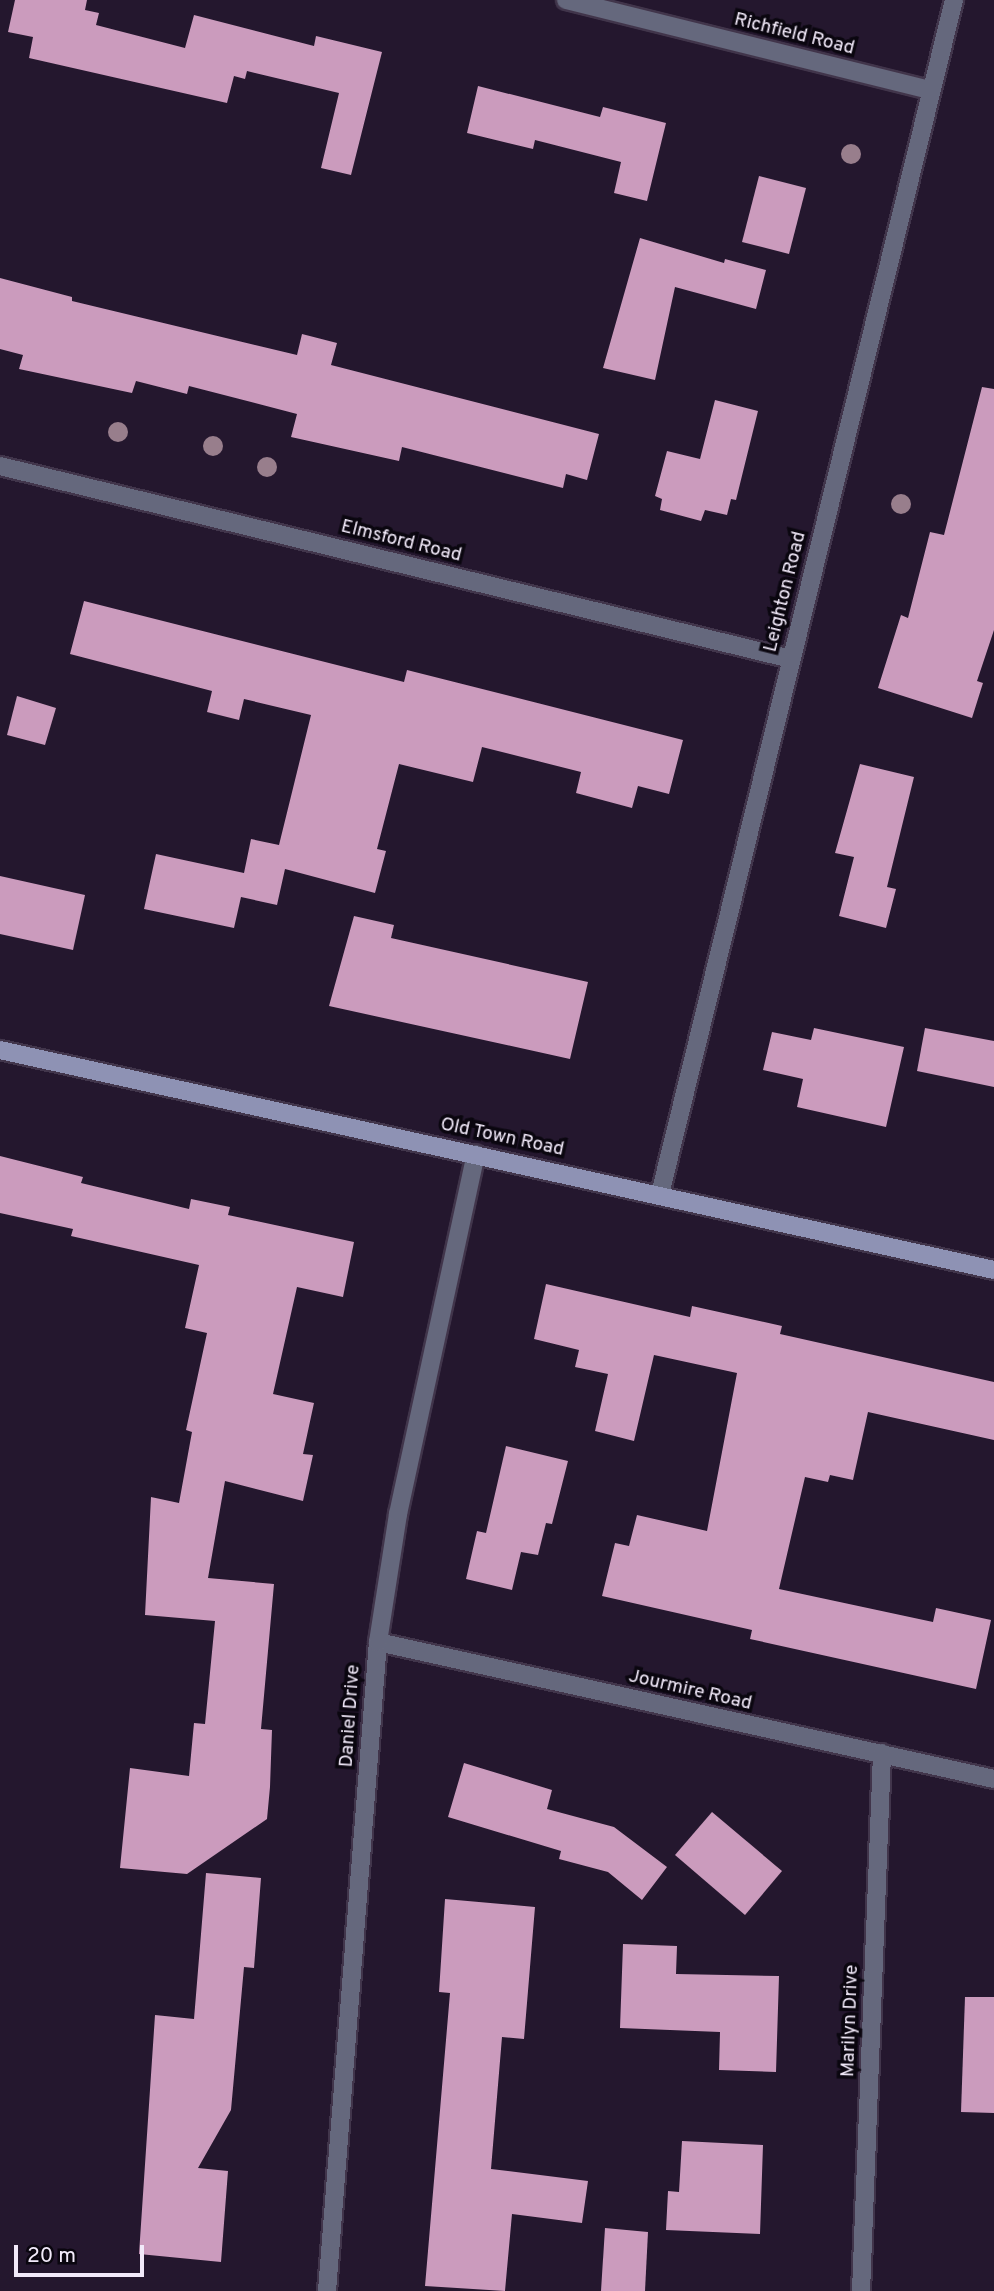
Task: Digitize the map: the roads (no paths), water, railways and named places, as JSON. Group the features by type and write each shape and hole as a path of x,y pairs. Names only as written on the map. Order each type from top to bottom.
{"main road":[{"name":"Old Town Road","path":"0,1050 994,1270"}],"street":[{"name":"Richfield Road","path":"566,0 930,90"},
{"name":"Leighton Road","path":"660,1194 954,0"},
{"name":"Elmsford Road","path":"0,466 791,659"},
{"name":"Daniel Drive","path":"327,2291 378,1642 398,1514 476,1154"},
{"name":"Jourmire Road","path":"378,1642 994,1779"},
{"name":"Marilyn Drive","path":"861,2291 882,1754"}]}
